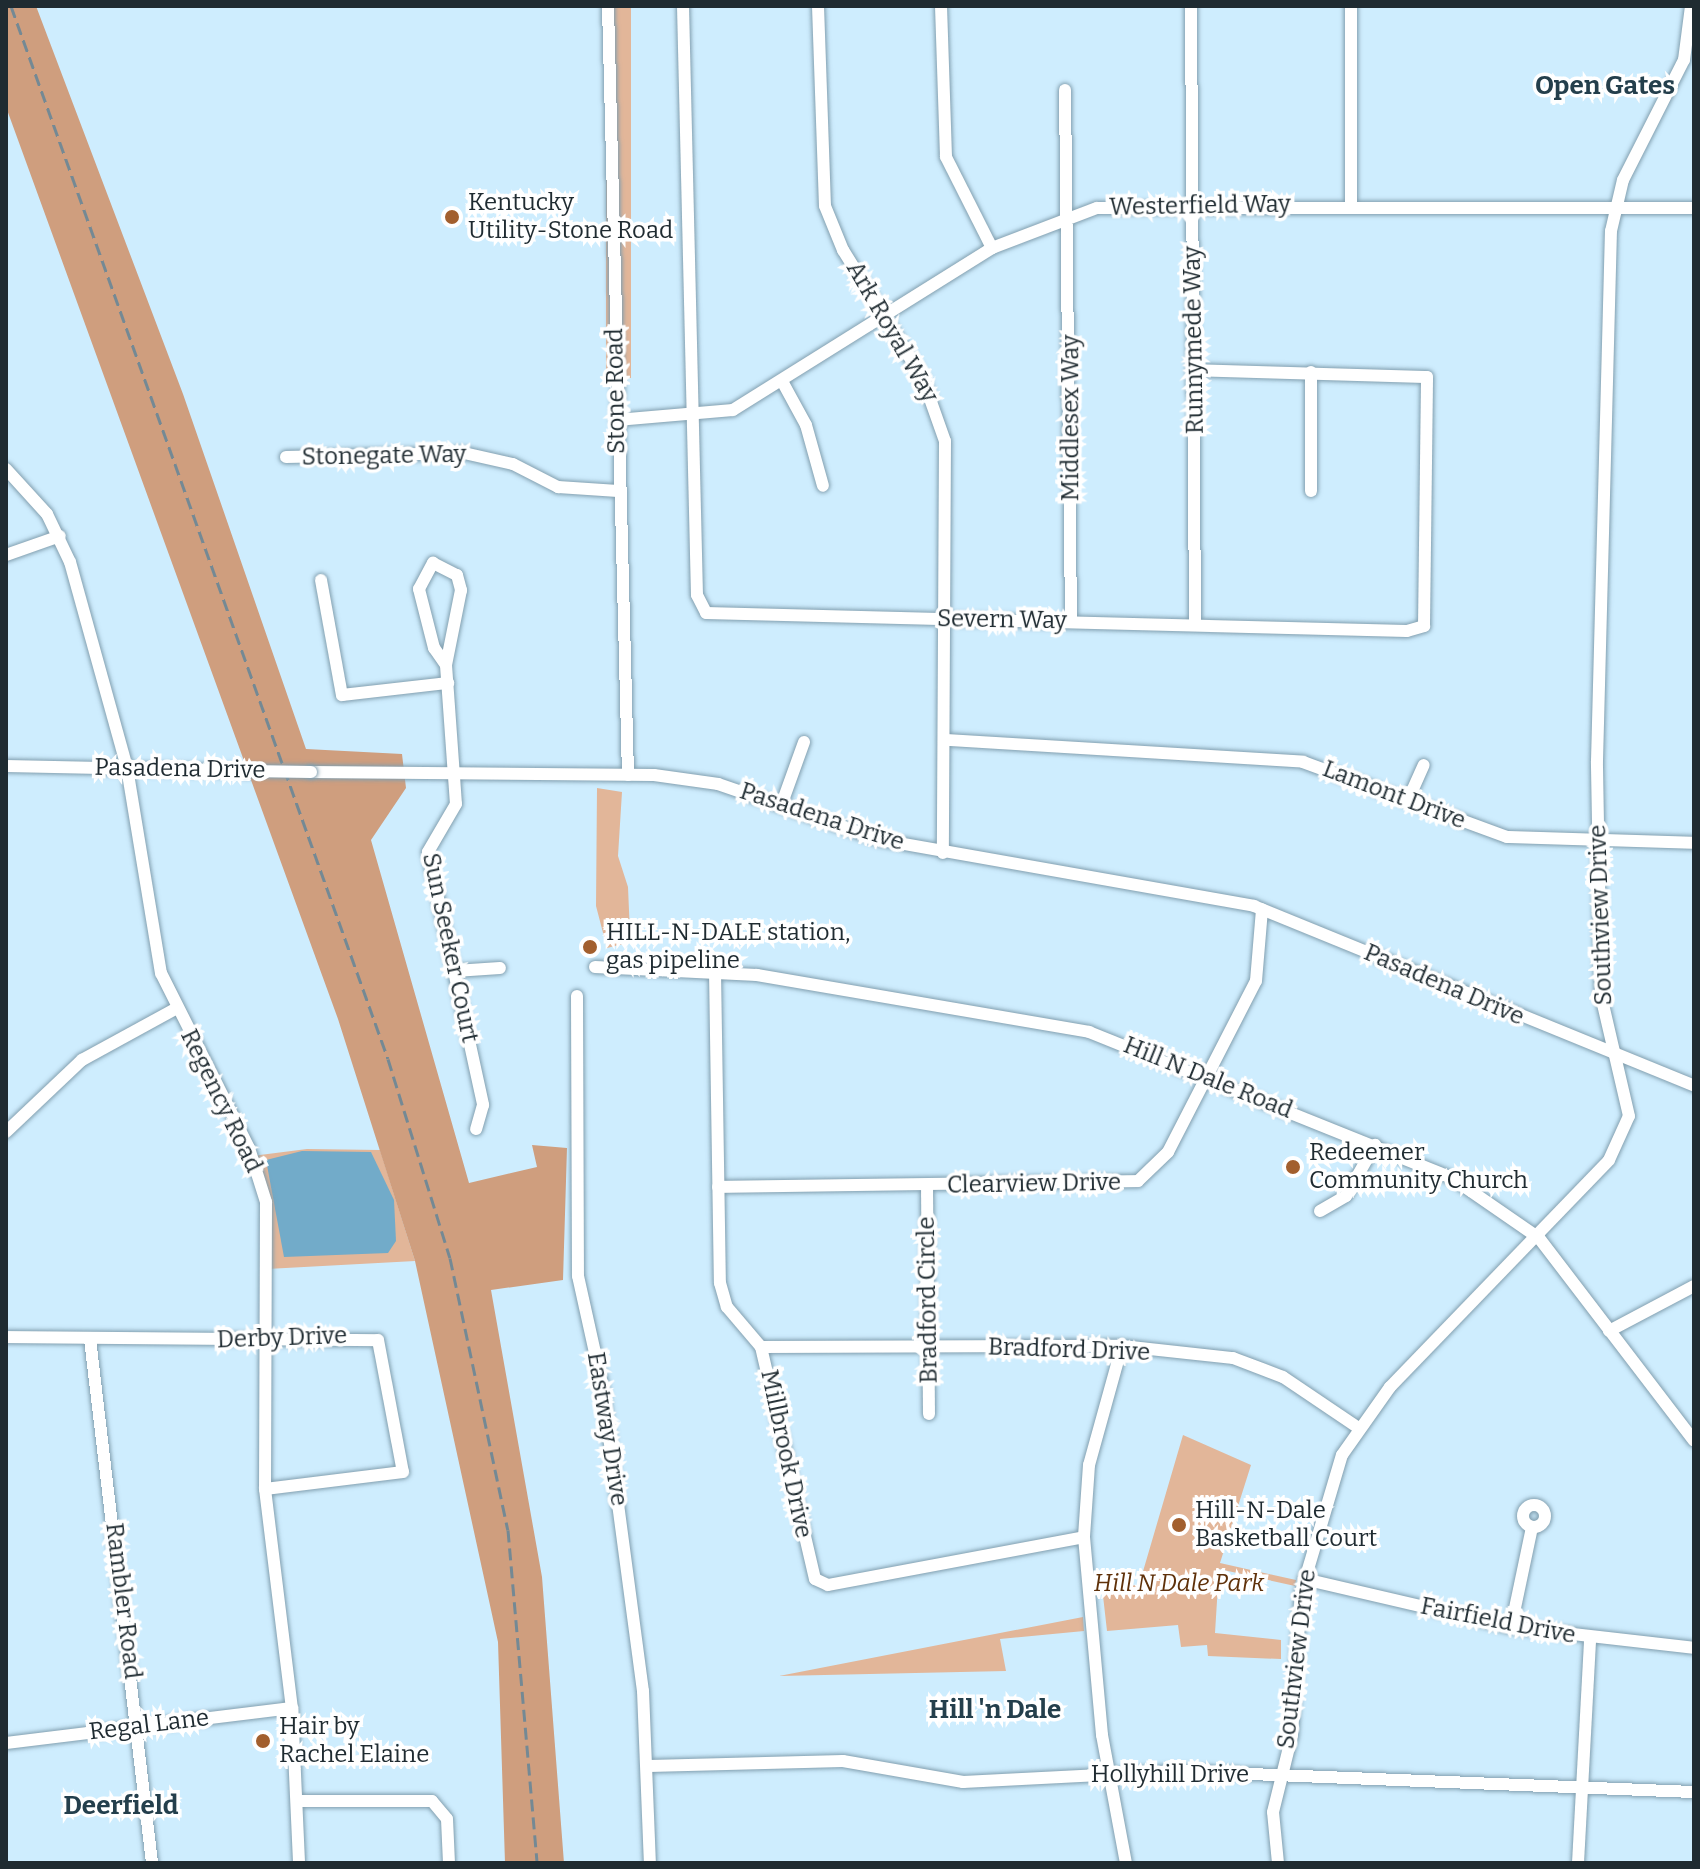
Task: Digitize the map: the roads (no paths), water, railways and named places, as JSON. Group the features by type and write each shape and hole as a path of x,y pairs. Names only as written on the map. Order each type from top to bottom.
{"street":[{"name":"Stone Road","path":"608,6 618,491 628,775"},
{"name":"Severn Way","path":"683,6 693,418 702,610 1407,631 1427,620 1427,377 1195,370"},
{"name":"Ark Royal Way","path":"818,6 825,206 941,419 950,619 943,853"},
{"path":"941,6 946,157 992,248"},
{"name":"Runnymede Way","path":"1191,6 1195,625"},
{"path":"1351,6 1351,205"},
{"name":"Southview Drive","path":"1278,1863 1279,1776 1292,1735 1304,1579 1338,1465 1357,1427 1539,1238 1625,1133 1628,1096 1601,996 1599,842 1613,207 1678,77 1691,6"},
{"name":"Middlesex Way","path":"1065,90 1071,621"},
{"name":"Westerfield Way","path":"617,420 693,418 733,410 992,248 1067,214 1193,203 1694,208"},
{"path":"1311,372 1311,491"},
{"path":"782,381 814,444 823,486"},
{"name":"Stonegate Way","path":"286,457 464,453 513,464 558,487 618,491"},
{"name":"Regency Road","path":"6,469 60,536 127,768 161,973 175,1009 258,1172 269,1236 265,1489 292,1708 299,1863"},
{"path":"6,555 60,536"},
{"path":"433,563 457,575 461,590 446,665 434,648 419,589 433,563"},
{"path":"321,580 342,695 448,683"},
{"name":"Sun Seeker Court","path":"446,665 456,804 428,852 483,1105 476,1129"},
{"name":"Lamont Drive","path":"948,740 1303,762 1409,798 1507,837 1694,843"},
{"path":"781,806 804,742"},
{"path":"1409,798 1424,765"},
{"name":"Pasadena Drive","path":"6,766 628,775 704,780 943,853 1262,909 1694,1086"},
{"name":"Clearview Drive","path":"718,1187 1138,1181 1168,1152 1259,971 1262,909"},
{"name":"Hill N Dale Road","path":"595,967 715,971 1089,1032 1207,1076 1375,1145 1482,1194 1539,1238 1694,1441"},
{"path":"455,971 500,968"},
{"name":"Millbrook Drive","path":"715,971 723,1297 761,1347 811,1573 820,1584 1084,1537"},
{"name":"Eastway Drive","path":"577,996 578,1276 607,1414 649,1766 650,1863"},
{"path":"6,1132 82,1060 175,1009"},
{"path":"1320,1211 1346,1196 1375,1145"},
{"name":"Bradford Circle","path":"927,1186 929,1414"},
{"path":"1609,1331 1694,1286"},
{"name":"Derby Drive","path":"6,1337 183,1343 266,1334 378,1340 406,1463 394,1475 265,1489"},
{"name":"Rambler Road","path":"90,1339 139,1726 152,1863"},
{"path":"1122,1346 1089,1465 1084,1537 1110,1772 1126,1863"},
{"name":"Bradford Drive","path":"761,1347 1122,1346 1250,1362 1357,1427"},
{"path":"1511,1627 1532,1527"},
{"name":"Fairfield Drive","path":"1304,1579 1511,1627 1694,1648"},
{"path":"1578,1863 1590,1638"},
{"name":"Regal Lane","path":"6,1743 292,1708"},
{"name":"Hollyhill Drive","path":"649,1766 861,1761 963,1782 1110,1772 1694,1792"},
{"path":"297,1801 432,1801 447,1819 449,1863"}],"water":[{"path":"302,1151 371,1152 394,1200 396,1241 388,1253 284,1257 266,1160"}],"railway":[{"path":"11,6 388,1059 450,1258 508,1530 537,1863"}],"place":[{"name":"Kentucky Utility-Stone Road","path":"452,217"},
{"name":"HILL-N-DALE station, gas pipeline","path":"590,947"},
{"name":"Redeemer Community Church","path":"1293,1167"},
{"name":"Hill-N-Dale Basketball Court","path":"1179,1525"},
{"name":"Hair by Rachel Elaine","path":"263,1741"}],"district":[{"name":"Open Gates","path":"1605,86"},
{"name":"Hill 'n Dale","path":"995,1710"},
{"name":"Deerfield","path":"121,1806"}],"park label":[{"name":"Hill N Dale Park","path":"1179,1584"}]}
